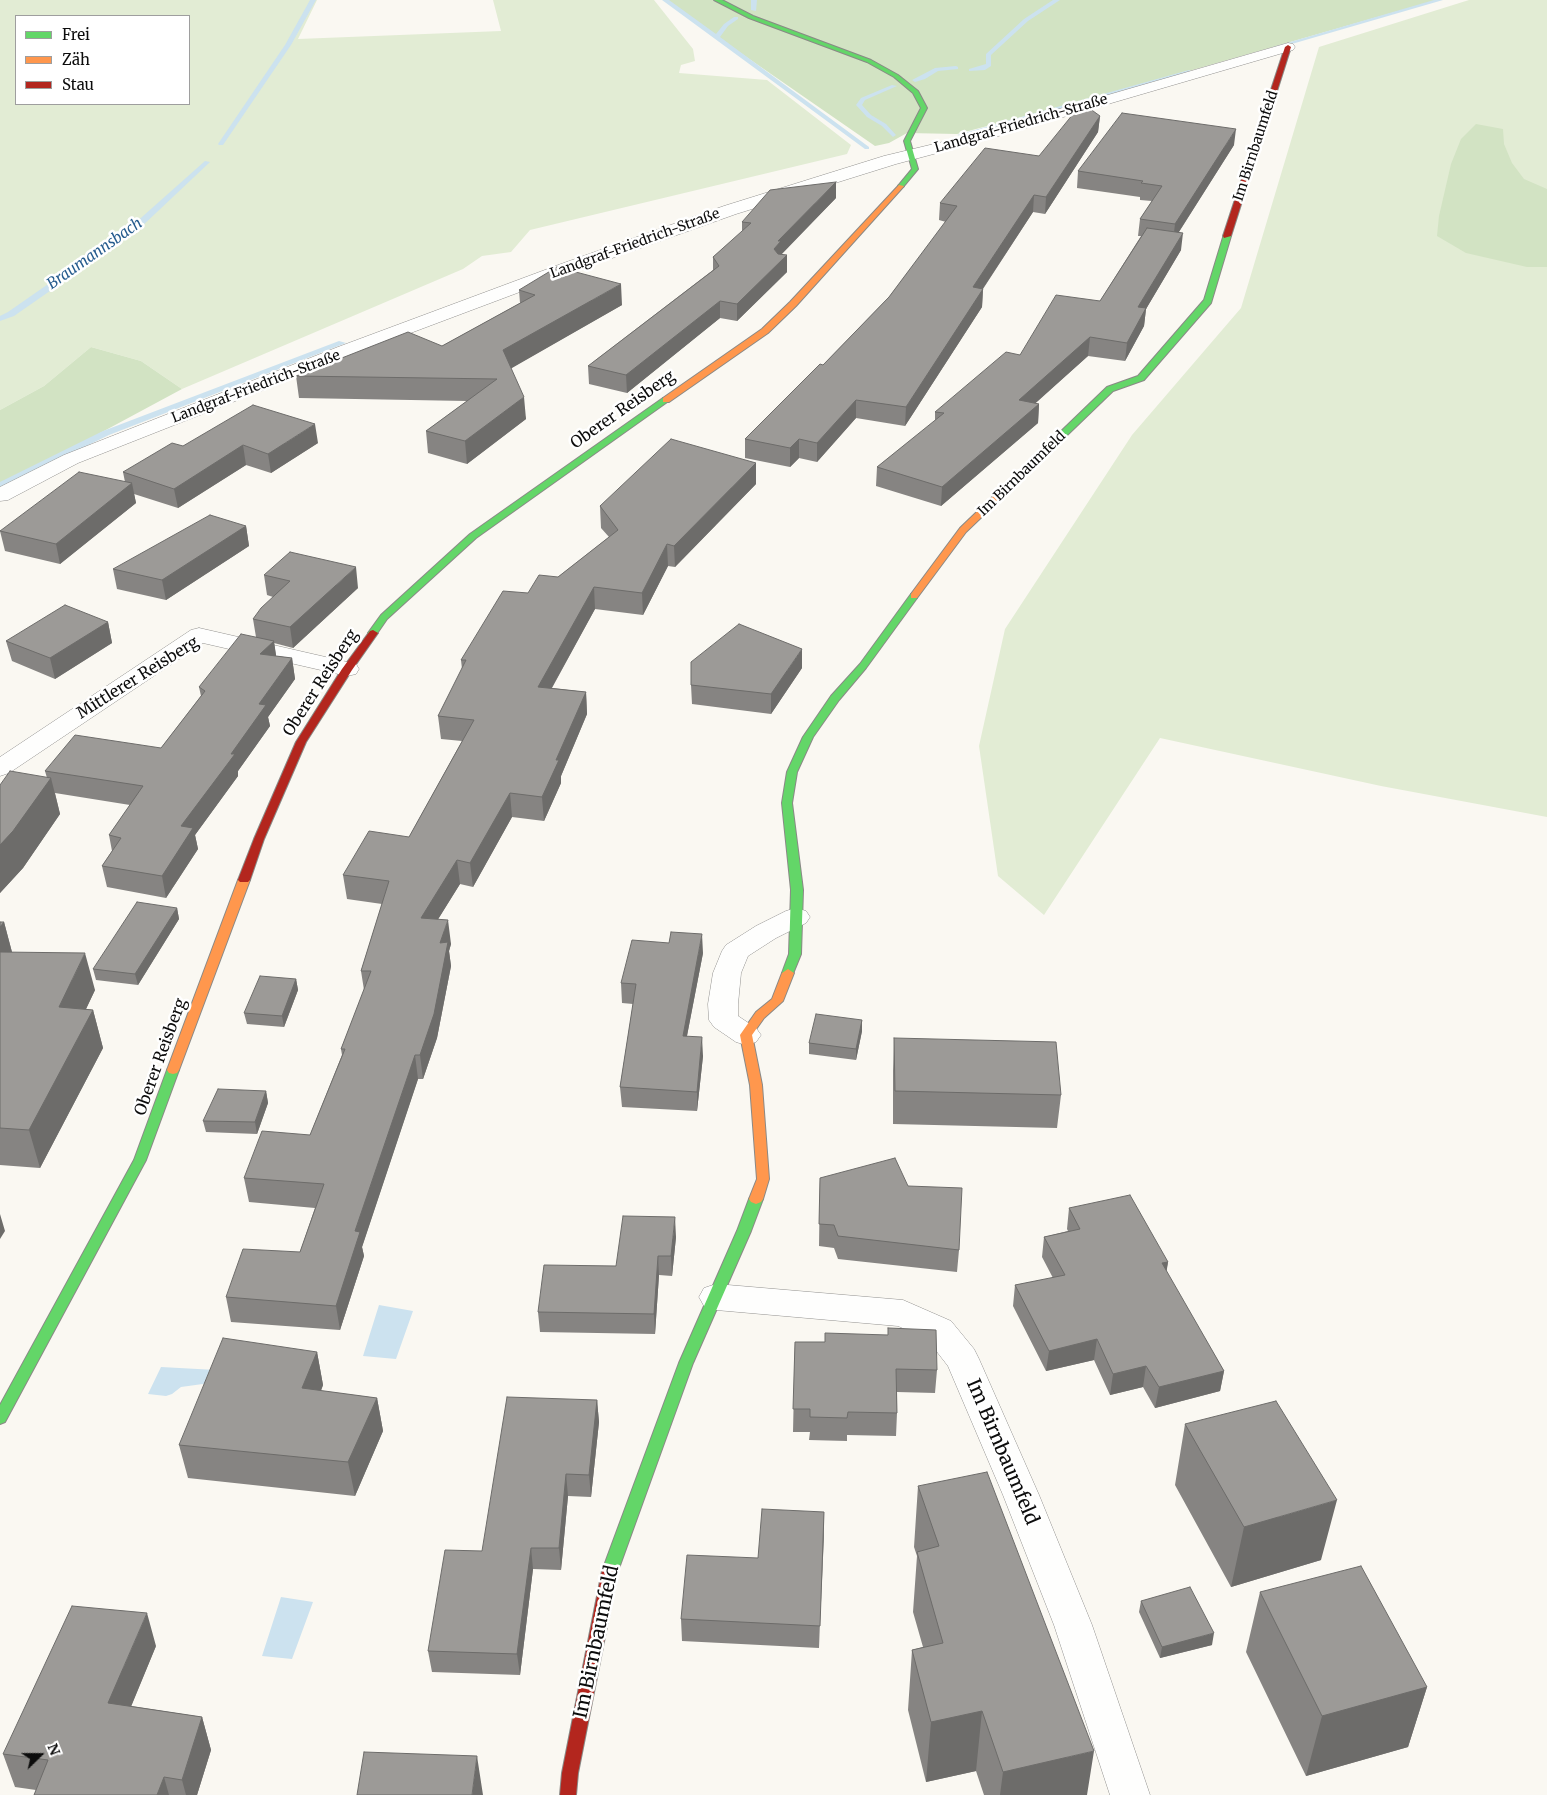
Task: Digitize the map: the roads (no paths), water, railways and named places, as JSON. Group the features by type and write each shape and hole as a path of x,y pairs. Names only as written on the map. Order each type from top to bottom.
{"street":[{"path":"717,0 751,17 869,61 896,76 916,92 924,108 908,141 912,154"},
{"name":"Landgraf-Friedrich-Straße","path":"0,495 72,459 336,355 567,268 730,210 912,154 965,141 1288,47"},
{"name":"Im Birnbaumfeld","path":"568,1795 570,1774 608,1578 686,1363 744,1231 764,1179 756,1085 746,1035 760,1015 777,1001 795,954 797,890 787,803 792,772 808,737 835,698 863,666 964,530 1110,389 1141,378 1208,301 1241,190 1288,47"},
{"name":"Oberer Reisberg","path":"0,1418 140,1160 259,839 301,742 346,669 384,617 473,536 765,330 793,304 889,201 915,169 912,154"},
{"name":"Mittlerer Reisberg","path":"0,768 199,635 346,669"},
{"path":"746,1035 724,1020 723,1004 728,973 736,951 766,932 796,917"},
{"name":"Im Birnbaumfeld","path":"716,1297 903,1313 939,1330 962,1359 1021,1495 1072,1625 1130,1795"}],"water":[{"path":"379,1305 413,1311 396,1359 363,1356"},
{"path":"161,1367 216,1370 210,1383 181,1387 166,1396 148,1394"},
{"path":"281,1597 313,1602 292,1659 262,1656"}],"waterway":[{"name":"Braumannsbach","path":"221,144 288,45 313,0"},
{"path":"665,0 716,38"},
{"path":"754,0 754,10"},
{"path":"971,70 985,68 989,65 988,55 1026,20 1057,0"},
{"path":"1276,47 1440,0"},
{"path":"716,38 726,25 736,18"},
{"path":"716,38 867,148"},
{"path":"915,80 923,78 937,69 956,68"},
{"path":"960,135 1189,72"},
{"path":"893,135 884,125 869,116 859,105 863,99 894,86"},
{"name":"Braumannsbach","path":"0,319 11,314 136,227 207,162"},
{"path":"0,485 106,433 342,343"}]}
